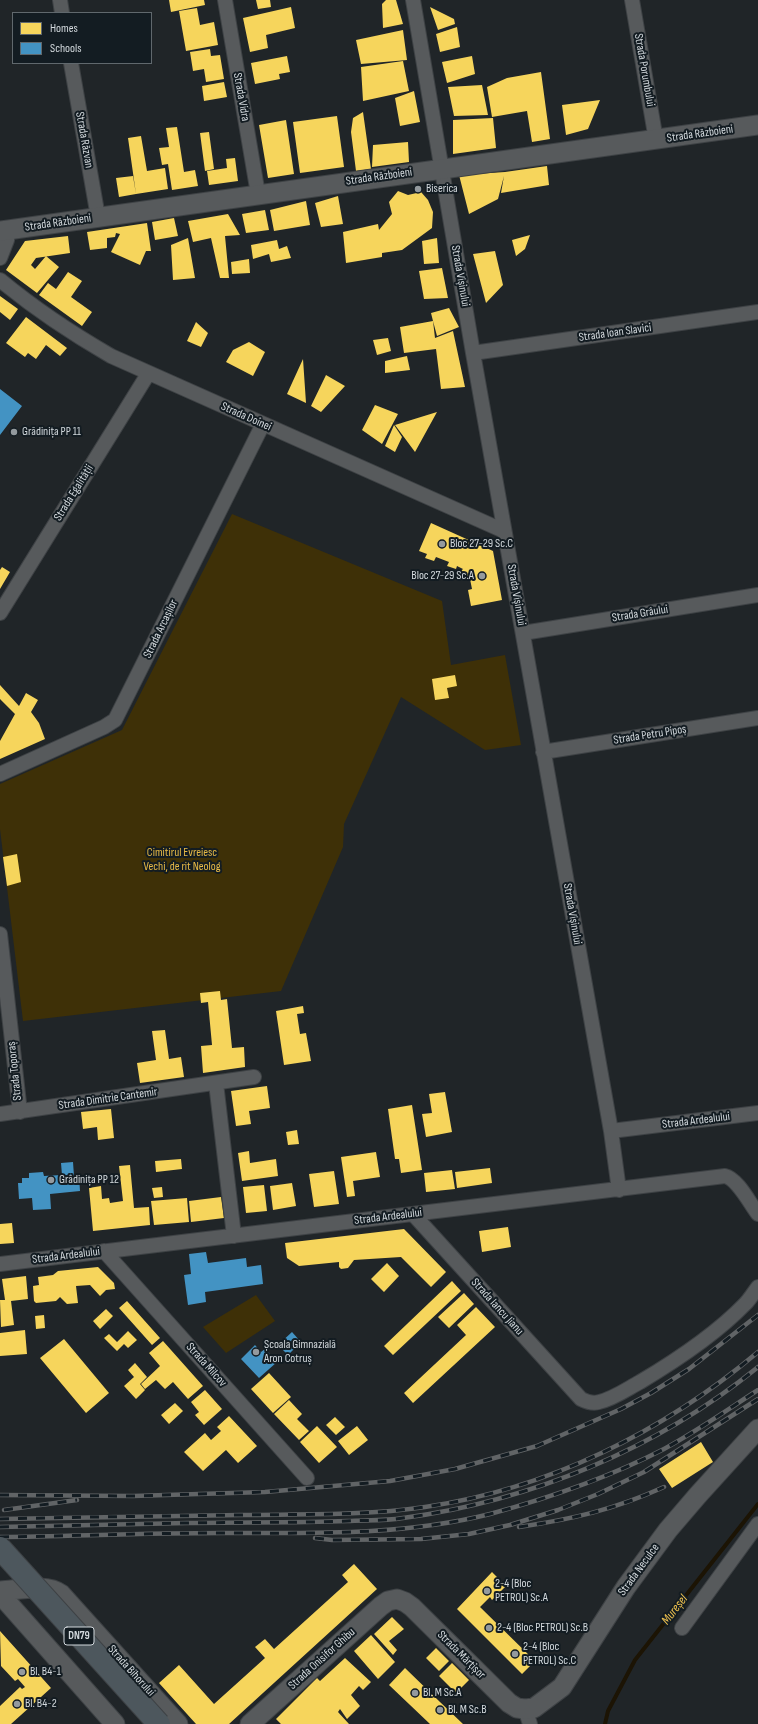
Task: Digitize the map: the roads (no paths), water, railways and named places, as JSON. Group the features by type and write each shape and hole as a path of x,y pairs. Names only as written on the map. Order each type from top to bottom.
{"main road":[{"name":"DN79","path":"0,1548 158,1724"},
{"name":"DN79","path":"0,1568 140,1724"}],"street":[{"path":"60,0 62,12"},
{"name":"Strada Vidra","path":"225,0 258,194"},
{"name":"Strada Vișinului","path":"413,0 619,1190"},
{"name":"Strada Porumbului","path":"632,0 656,140"},
{"name":"Strada Răzvan","path":"71,64 98,217"},
{"name":"Strada Războieni","path":"4,230 758,125"},
{"path":"0,258 5,245 4,230"},
{"name":"Strada Doinei","path":"0,280 46,316 75,336 111,356 148,374 504,531"},
{"name":"Strada Ioan Slavici","path":"473,353 758,312"},
{"name":"Strada Egalității","path":"0,613 148,374"},
{"name":"Strada Arcașilor","path":"0,774 104,727 115,720 263,424"},
{"name":"Strada Grâului","path":"523,633 758,594"},
{"name":"Strada Petru Pipoș","path":"543,752 758,718"},
{"name":"Strada Toporaș","path":"0,934 20,1112"},
{"name":"Strada Dimitrie Cantemir","path":"0,1114 254,1077"},
{"path":"216,1083 234,1236"},
{"name":"Strada Ardealului","path":"610,1131 758,1113"},
{"name":"Strada Ardealului","path":"0,1264 725,1176 729,1177 736,1183 758,1214"},
{"name":"Strada Iancu Jianu","path":"413,1214 582,1400 592,1403 598,1403 609,1398 666,1367 700,1343 721,1325 745,1304 758,1287"},
{"name":"Strada Milcov","path":"104,1251 307,1478"},
{"name":"Strada Neculce","path":"527,1716 534,1708 562,1687 626,1587 668,1530 698,1494 757,1432"},
{"path":"682,1628 758,1524"},
{"name":"Strada Bihorului","path":"0,1592 48,1588 56,1590 178,1724"},
{"name":"Strada Bihorului","path":"0,1592 115,1724"},
{"name":"Strada Mărțișor","path":"397,1599 405,1602 424,1618 509,1703 527,1716"},
{"name":"Strada Onisifor Ghibu","path":"250,1724 381,1606 388,1601 397,1599"}],"waterway":[{"name":"Mureșel","path":"605,1724 608,1711 635,1660 758,1504"}],"tram line":[{"path":"0,1553 154,1724"},
{"path":"0,1563 145,1724"}],"railway":[{"path":"0,1495 133,1496 265,1492 390,1481 455,1469 537,1446 621,1409 651,1393 689,1369 758,1315"},
{"path":"0,1519 379,1512 425,1507 471,1498 516,1486 559,1471 602,1453 683,1407 721,1381 758,1352"},
{"path":"0,1527 382,1520 451,1510 498,1499 591,1467 678,1423 719,1396 758,1367"},
{"path":"0,1537 166,1533 357,1532 390,1530 457,1521 490,1514 534,1501 579,1486 622,1469 664,1449 700,1428 758,1390"},
{"path":"315,1538 332,1540 421,1539 469,1534 510,1525 558,1510 598,1494 644,1472 758,1399"},
{"path":"519,1527 593,1513 627,1502 664,1487"},
{"path":"4,1510 77,1500"}],"place":[{"name":"Biserica","path":"418,189"},
{"name":"Grădinița PP 11","path":"14,432"},
{"name":"Bloc 27-29 Sc.C","path":"442,544"},
{"name":"Bloc 27-29 Sc.A","path":"482,576"},
{"name":"Grădinița PP 12","path":"51,1180"},
{"name":"Școala Gimnazială Aron Cotruș","path":"256,1352"},
{"name":"2-4 (Bloc PETROL) Sc.A","path":"487,1591"},
{"name":"2-4 (Bloc PETROL) Sc.B","path":"489,1628"},
{"name":"2-4 (Bloc PETROL) Sc.C","path":"515,1654"},
{"name":"Bl. B4-1","path":"22,1672"},
{"name":"Bl. M Sc.A","path":"415,1693"},
{"name":"Bl. B4-2","path":"17,1704"},
{"name":"Bl. M Sc.B","path":"440,1710"}],"park label":[{"name":"Cimitirul Evreiesc Vechi, de rit Neolog","path":"182,860"}]}
